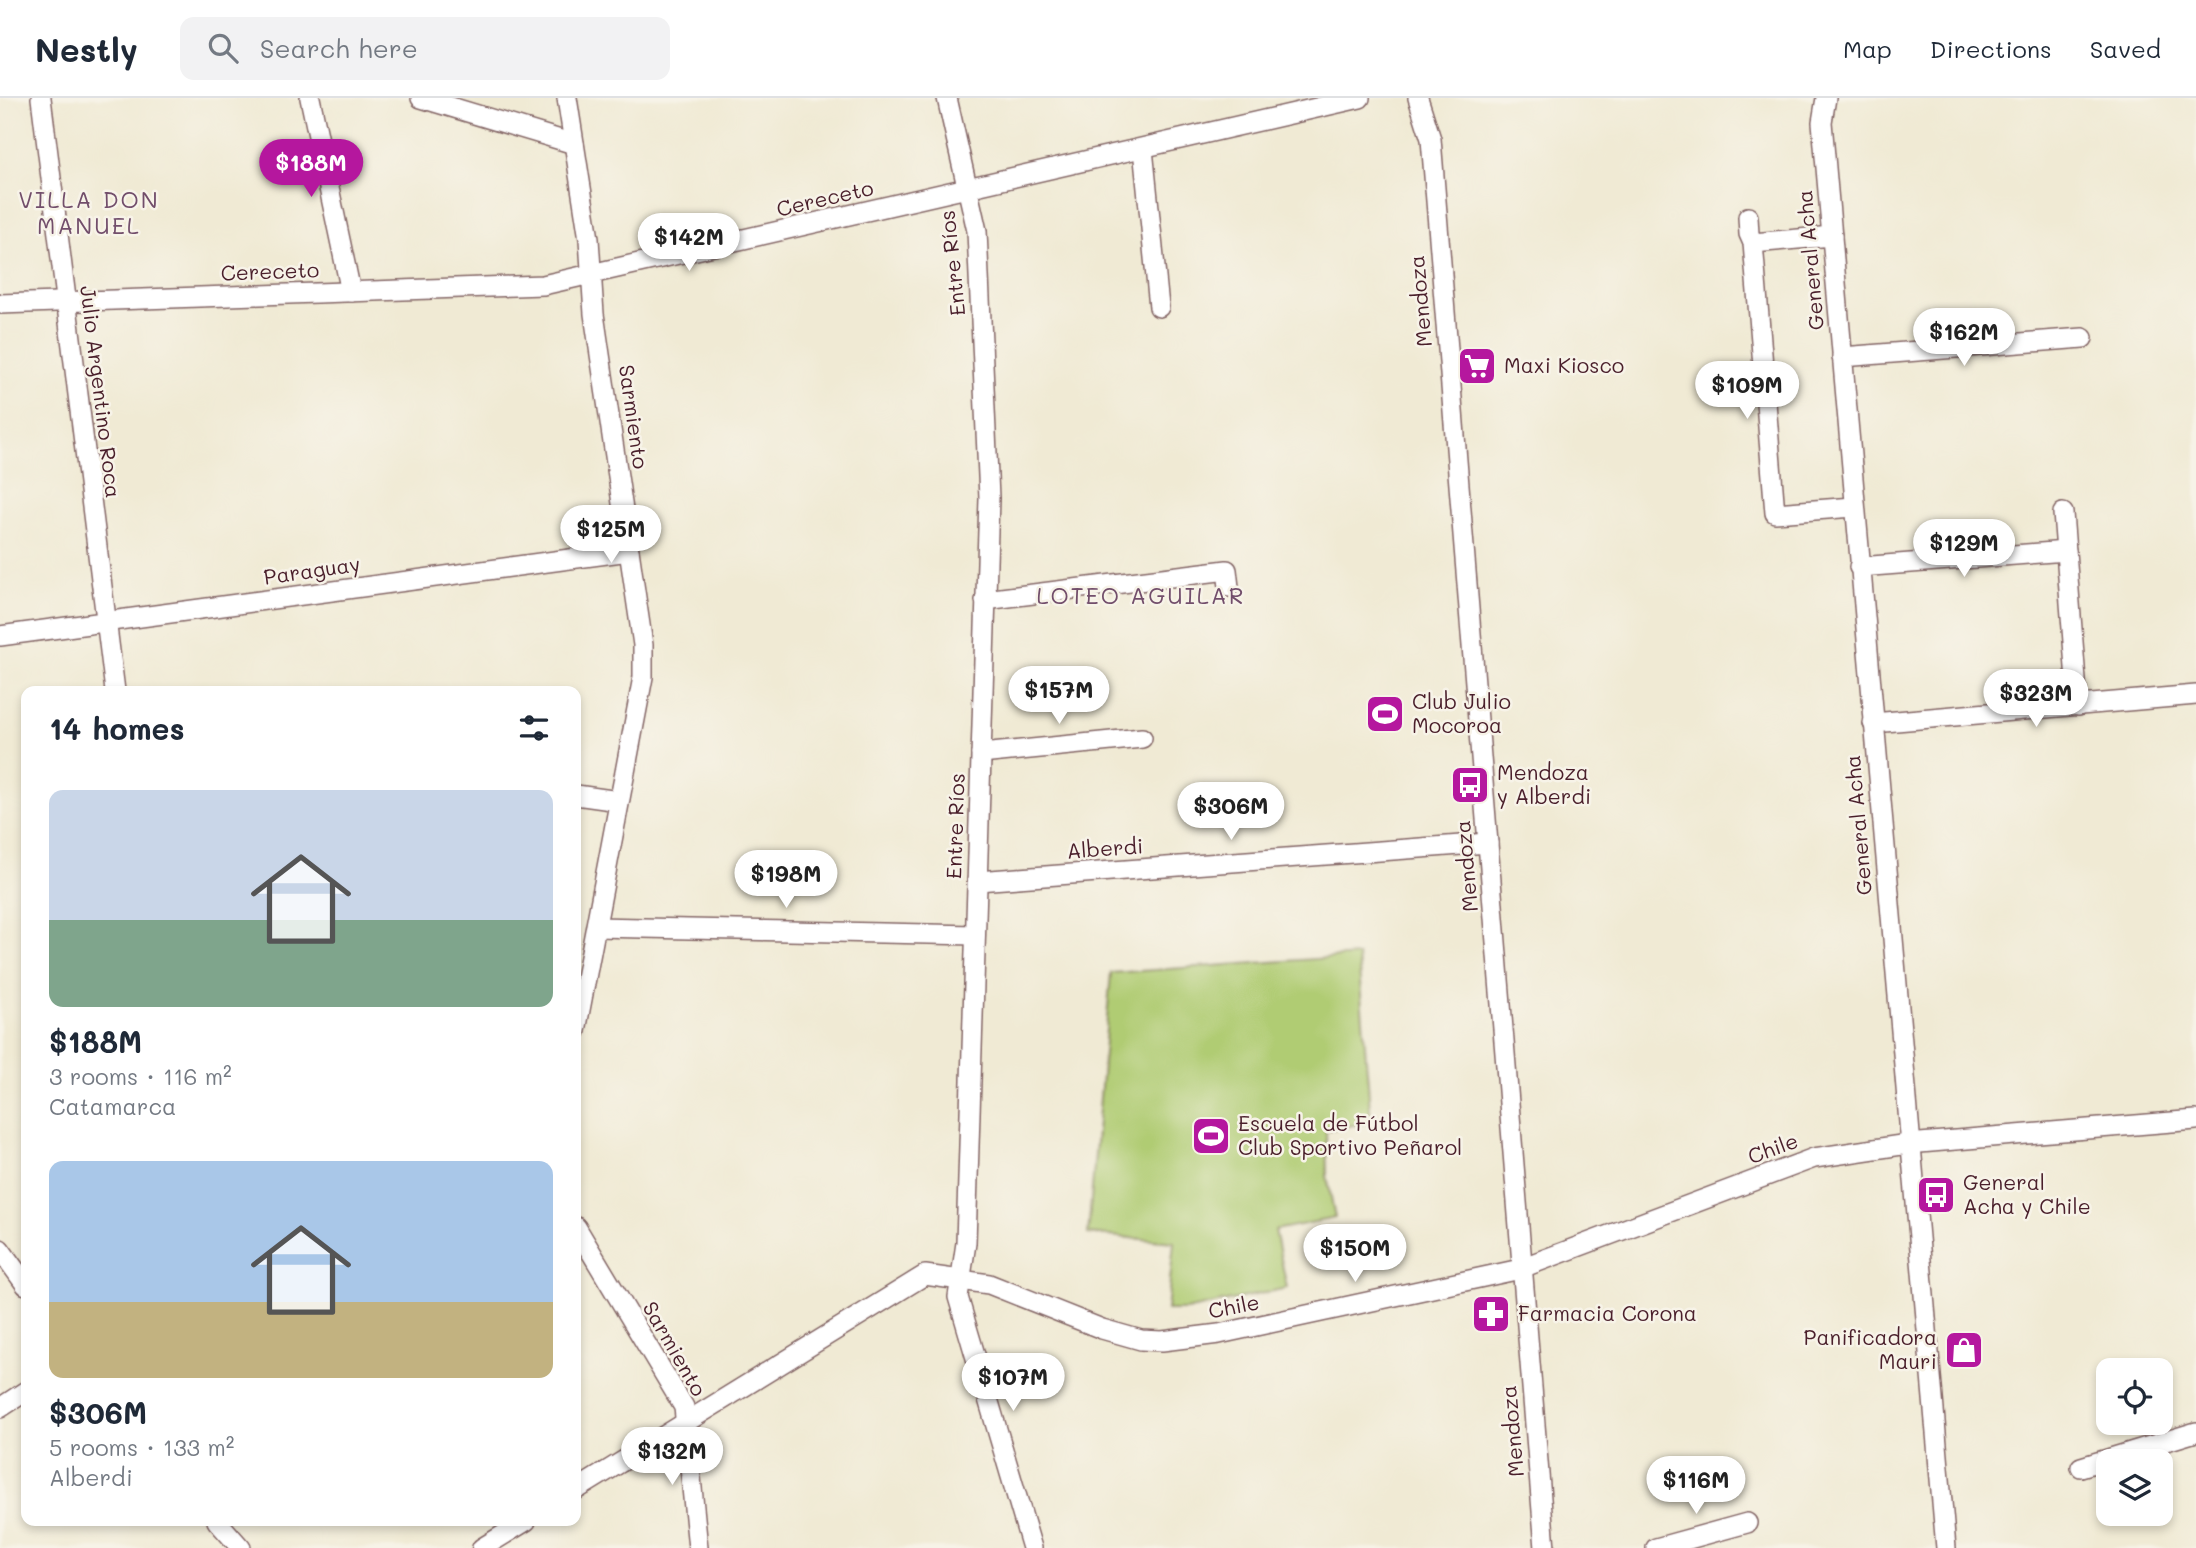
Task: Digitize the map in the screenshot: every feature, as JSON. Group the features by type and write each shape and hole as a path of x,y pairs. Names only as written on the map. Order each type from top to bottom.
{"street":[{"name":"Julio Argentino Roca","path":"41,98 114,686"},
{"path":"310,98 351,292"},
{"path":"421,98 574,144"},
{"name":"Sarmiento","path":"567,98 592,274 594,313 643,645 643,677 581,1005"},
{"name":"Entre Ríos","path":"947,98 977,231 989,498 966,1243 958,1297 1032,1548"},
{"name":"Cereceto","path":"0,304 543,285 968,190 1360,98"},
{"name":"Mendoza","path":"1418,98 1431,139 1545,1548"},
{"name":"General Acha","path":"1826,98 1822,122 1908,1144 1946,1548"},
{"path":"1143,149 1159,307"},
{"path":"1748,217 1749,233 1754,243 1775,513 1854,507"},
{"path":"1754,243 1832,236"},
{"path":"1842,357 2084,338"},
{"path":"2063,513 2078,706"},
{"name":"Paraguay","path":"0,636 629,551"},
{"path":"1860,566 2066,551"},
{"path":"985,600 1227,570 1229,587"},
{"path":"1873,723 2196,695"},
{"path":"981,754 1142,738"},
{"path":"581,796 619,801"},
{"name":"Alberdi","path":"977,881 1488,844"},
{"path":"596,927 975,934"},
{"name":"Chile","path":"581,1487 925,1275 989,1284 1117,1333 1162,1341 1219,1334 1522,1268 1814,1158 1908,1144 2196,1120"},
{"name":"Sarmiento","path":"581,1235 684,1407 698,1548"},
{"path":"0,1249 21,1278"},
{"path":"0,1408 21,1394"},
{"path":"2081,1467 2196,1432"},
{"path":"1657,1548 1747,1522"},
{"path":"221,1526 241,1548"},
{"path":"482,1548 518,1526"}],"green space":[{"name":"Escuela de Fútbol Club Sportivo Peñarol","path":"1358,956 1371,1122 1326,1130 1327,1176 1335,1218 1275,1230 1287,1288 1186,1310 1167,1310 1174,1242 1088,1234 1111,973"}],"place":[{"name":"Maxi Kiosco","path":"1477,366"},
{"name":"Club Julio Mocoroa","path":"1385,714"},
{"name":"Mendoza y Alberdi","path":"1470,785"},
{"name":"Escuela de Fútbol Club Sportivo Peñarol","path":"1211,1136"},
{"name":"General Acha y Chile","path":"1936,1195"},
{"name":"Farmacia Corona","path":"1491,1314"},
{"name":"Panificadora Mauri","path":"1964,1350"}],"district":[{"name":"VILLA DON MANUEL","path":"89,213"},
{"name":"LOTEO AGUILAR","path":"1141,596"}]}
